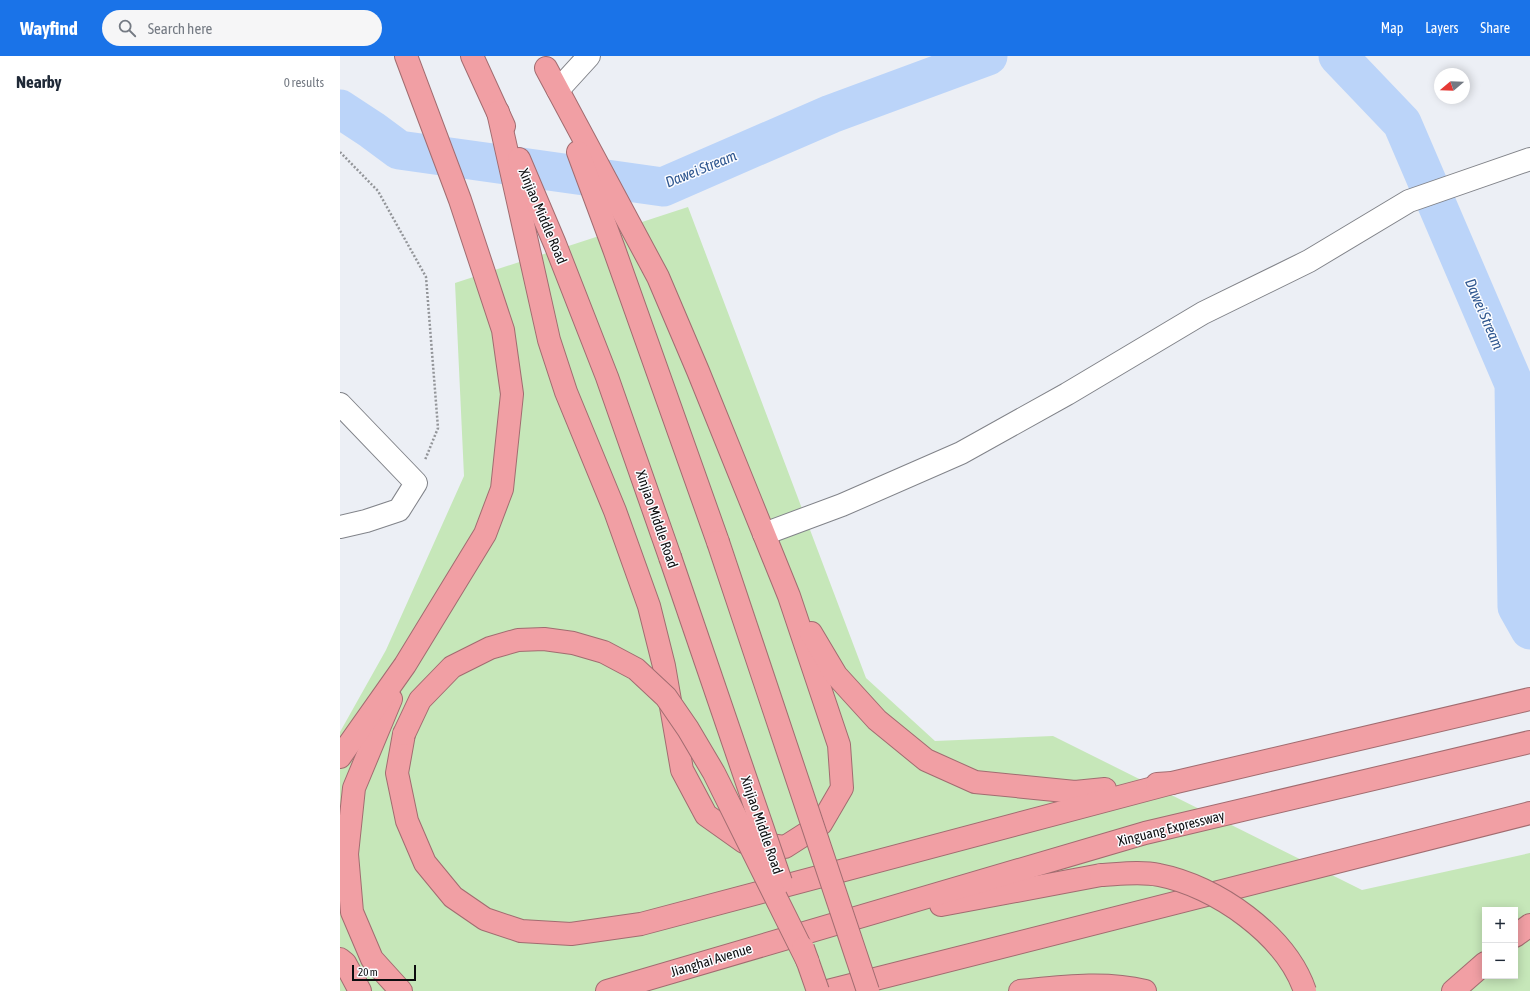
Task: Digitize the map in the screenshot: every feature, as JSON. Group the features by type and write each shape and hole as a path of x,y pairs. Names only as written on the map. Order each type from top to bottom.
{"highway":[{"path":"340,757 405,665 486,534 502,489 512,394 502,330 460,200 406,56"},
{"name":"Xinjiao Middle Road","path":"472,56 555,244 607,377 808,962 827,990"},
{"path":"498,112 549,340 566,392 615,511 649,606 664,666 682,770 706,815 744,842 785,847 822,824 842,788 839,745 789,596 658,277 543,62"},
{"path":"543,62 614,248 718,542 868,991"},
{"path":"789,596 836,675 877,720 926,760 975,782 1075,792 1172,783"},
{"path":"808,962 714,773 688,729 666,697 636,669 604,652 573,643 544,639 518,640 490,648 452,667 420,700 404,734 397,773 407,821 425,863 453,897 485,919 521,931 571,934 641,924 1172,783 1530,699"},
{"path":"401,991 372,959 352,912 347,854 354,788 405,665"},
{"name":"Xinguang Expressway","path":"815,929 1145,833 1530,742"},
{"path":"827,990 1530,813"},
{"path":"815,929 1101,876 1139,873 1158,875 1185,882 1228,904 1256,923 1282,950 1302,982 1305,991"},
{"path":"1518,934 1530,925"},
{"name":"Jianghai Avenue","path":"607,991 815,929"},
{"path":"340,959 345,963 360,991"},
{"path":"1454,991 1482,966"},
{"path":"860,967 872,991"},
{"path":"1020,991 1080,985 1135,988 1146,991"}],"lane":[{"path":"558,90 589,56"},
{"path":"764,534 842,505 961,453 1067,394 1203,313 1309,261 1409,201 1530,159"},
{"path":"340,404 416,483 399,510 366,521 340,527"}],"path":[{"path":"340,152 378,191 426,277 438,428 416,483"}],"green space":[{"path":"688,207 866,678 935,741 1053,736 1362,890 1530,853 1530,991 340,991 340,732 386,650 464,476 455,283"}],"waterway":[{"name":"Dawei Stream","path":"340,109 399,150 663,187 831,114 988,56"},
{"name":"Dawei Stream","path":"1338,56 1402,123 1514,384 1517,607 1530,630"}]}
